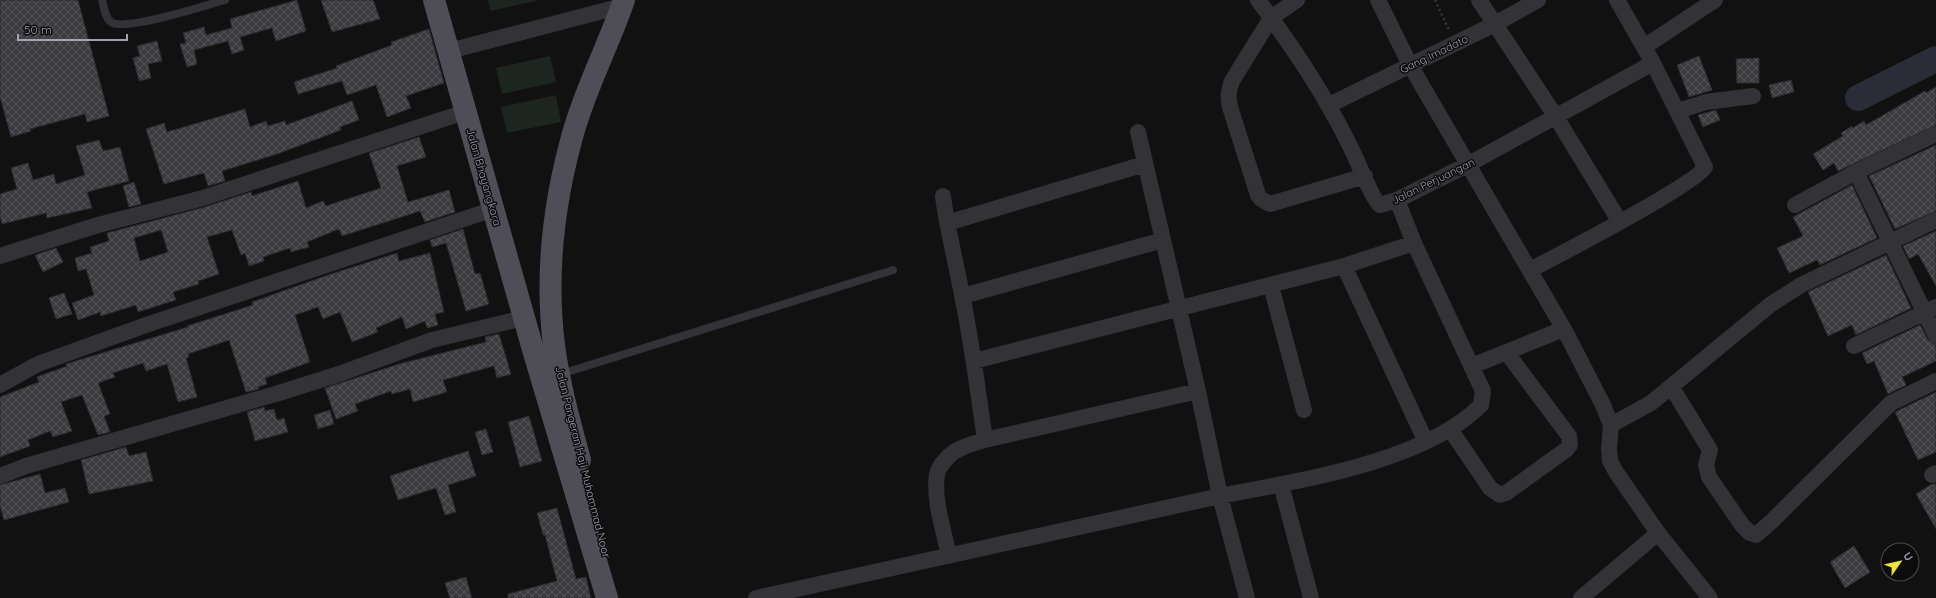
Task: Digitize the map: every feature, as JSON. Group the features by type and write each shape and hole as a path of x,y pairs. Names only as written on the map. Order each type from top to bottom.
{"main road":[{"name":"Jalan Bhayangkara","path":"434,0 534,353"},
{"name":"Jalan Pangeran Haji Muhammad Noor","path":"618,598 576,446 554,346 551,300 551,255 563,172 575,129 588,89 623,3"},
{"name":"Jalan Pangeran Haji Muhammad Noor","path":"534,353 607,598"}],"street":[{"name":"Jalan Perjuangan","path":"1258,0 1297,53 1330,105 1377,204 1382,205 1397,200 1469,164 1654,65"},
{"path":"1298,0 1271,18 1232,81 1227,97 1258,195 1261,199 1270,204 1365,176"},
{"path":"1378,0 1410,65 1565,331 1603,405 1612,425 1609,450 1610,461 1658,533 1710,598"},
{"path":"1479,0 1556,117 1620,222"},
{"name":"Gang Imadato","path":"1330,105 1456,44 1538,0"},
{"path":"1530,270 1620,222 1668,194 1703,170 1705,167 1654,65 1617,0"},
{"path":"1644,47 1715,0"},
{"path":"449,51 623,3"},
{"path":"1678,111 1706,102 1753,96"},
{"path":"0,256 98,225 202,198 465,112"},
{"path":"1138,132 1198,392 1220,496 1248,598"},
{"path":"1795,205 1856,172 1936,134"},
{"path":"946,223 1145,164"},
{"path":"1856,172 1889,242 1931,310 1936,336"},
{"path":"943,196 946,223 963,296 985,440"},
{"path":"756,598 1220,496 1281,484 1393,456 1426,442 1450,429 1476,410 1484,398 1483,392 1414,243 1397,200"},
{"path":"0,385 38,364 146,325 494,209"},
{"path":"1612,425 1651,403 1770,305 1802,285 1936,220"},
{"path":"963,296 1163,240"},
{"path":"974,361 1272,286 1344,266 1414,243"},
{"path":"1344,266 1426,442"},
{"path":"1272,286 1304,410"},
{"path":"1854,346 1931,310"},
{"path":"0,476 33,464 339,374 432,340 524,318"},
{"path":"1472,366 1556,332"},
{"path":"1450,429 1490,488 1500,495 1506,493 1567,450 1570,445 1569,436 1507,353"},
{"path":"1671,386 1710,450 1706,465 1709,477 1742,525 1750,533 1756,535 1891,403 1936,381"},
{"path":"949,556 938,504 937,473 943,462 953,452 985,440 1198,392"},
{"path":"1281,484 1311,598"},
{"path":"1581,598 1658,533"}],"lane":[{"path":"102,0 106,15 111,22 119,25 139,23 225,0"},
{"path":"560,374 893,270"}],"path":[{"path":"1435,0 1456,44"}],"shaded area":[{"path":"488,0 540,0 490,11"},
{"path":"550,56 556,82 502,94 496,68"},
{"path":"556,95 561,122 507,133 501,107"}],"building":[{"path":"0,0 78,0 109,116 87,122 85,114 30,129 31,131 11,137 0,97"},
{"path":"297,0 306,31 276,41 272,28 240,37 244,50 232,54 228,41 194,50 197,64 187,67 180,44 186,43 183,33 204,27 206,35 232,28 230,19"},
{"path":"321,0 373,0 380,19 332,32"},
{"path":"429,29 444,83 406,96 411,108 387,117 376,85 347,95 342,81 298,94 294,82 337,68 336,66 392,45 391,42"},
{"path":"157,41 162,61 148,64 151,78 139,81 133,58 140,56 137,46"},
{"path":"1699,56 1712,90 1689,97 1677,65"},
{"path":"1759,58 1759,83 1737,83 1736,59"},
{"path":"1791,80 1794,92 1772,98 1769,85"},
{"path":"1936,87 1936,125 1838,171 1834,163 1823,170 1813,154 1843,136 1841,133 1864,121 1866,125 1925,91 1926,93"},
{"path":"352,101 359,120 340,127 341,130 277,154 222,171 225,181 208,186 204,173 164,184 146,129 164,123 167,132 245,109 250,127 266,121 268,126 285,121 286,125"},
{"path":"1716,110 1720,120 1703,127 1698,115"},
{"path":"419,137 426,157 397,166 408,202 449,190 455,212 425,222 420,211 342,236 339,229 307,242 309,247 291,252 290,248 263,257 264,261 249,266 245,253 241,255 232,230 207,237 219,274 198,281 199,284 173,292 176,300 138,312 136,305 101,316 100,312 78,320 72,303 94,295 86,269 78,271 75,258 92,253 90,247 109,241 107,233 205,207 251,192 252,196 298,181 306,208 323,201 326,206 381,188 369,153","holes":["161,230 168,252 140,261 134,238"]},
{"path":"99,140 103,151 120,147 129,181 87,192 92,208 47,218 46,213 2,224 0,216 0,194 17,189 11,168 28,163 33,180 54,174 56,184 85,175 76,146"},
{"path":"1936,145 1936,211 1895,229 1869,176"},
{"path":"134,182 141,204 129,207 123,186"},
{"path":"1852,185 1877,238 1820,265 1817,260 1789,273 1777,248 1803,236 1793,217"},
{"path":"463,229 475,274 480,273 489,304 466,311 446,243 432,247 430,240"},
{"path":"1936,231 1936,286 1918,254 1909,259 1903,246"},
{"path":"56,248 63,262 43,272 35,255"},
{"path":"397,253 399,261 430,253 444,312 435,314 438,325 427,328 425,321 406,329 402,317 376,328 378,332 352,342 340,312 323,319 318,307 295,315 310,362 265,378 267,384 258,387 259,389 246,392 229,340 188,354 189,357 186,358 197,397 178,402 167,364 146,371 143,363 113,373 115,377 98,383 110,414 104,416 110,432 98,435 82,395 61,402 72,431 53,437 50,431 28,440 30,446 0,457 0,397 39,382 37,377 67,366 66,364 188,327 187,326 253,305 252,302 328,275"},
{"path":"1886,255 1911,308 1856,335 1852,325 1828,336 1808,292"},
{"path":"64,293 72,314 56,319 49,298"},
{"path":"1920,325 1928,340 1936,345 1936,361 1902,377 1906,385 1888,394 1874,361 1867,364 1862,353"},
{"path":"499,334 511,374 497,378 494,366 443,380 447,392 413,402 410,389 392,394 391,391 355,404 358,411 336,419 325,388 399,364 486,342 485,337"},
{"path":"1936,392 1936,452 1918,460 1895,412"},
{"path":"264,407 265,411 274,409 277,420 284,418 288,432 255,441 247,412"},
{"path":"330,410 334,424 318,429 314,415"},
{"path":"529,416 542,461 520,467 508,422"},
{"path":"486,429 493,452 482,455 475,432"},
{"path":"126,447 129,456 146,452 153,481 89,494 81,460"},
{"path":"468,451 476,476 448,485 456,512 445,515 436,488 398,500 390,476"},
{"path":"40,474 45,493 65,488 69,502 4,520 0,506 0,485"},
{"path":"1932,484 1936,484 1936,529 1916,494"},
{"path":"557,508 576,579 586,577 591,598 508,598 508,594 557,581 545,535 543,535 537,513"},
{"path":"1854,546 1870,572 1845,588 1830,562"},
{"path":"466,577 472,598 450,598 445,583"}],"waterway":[{"path":"1858,98 1936,59"}]}
